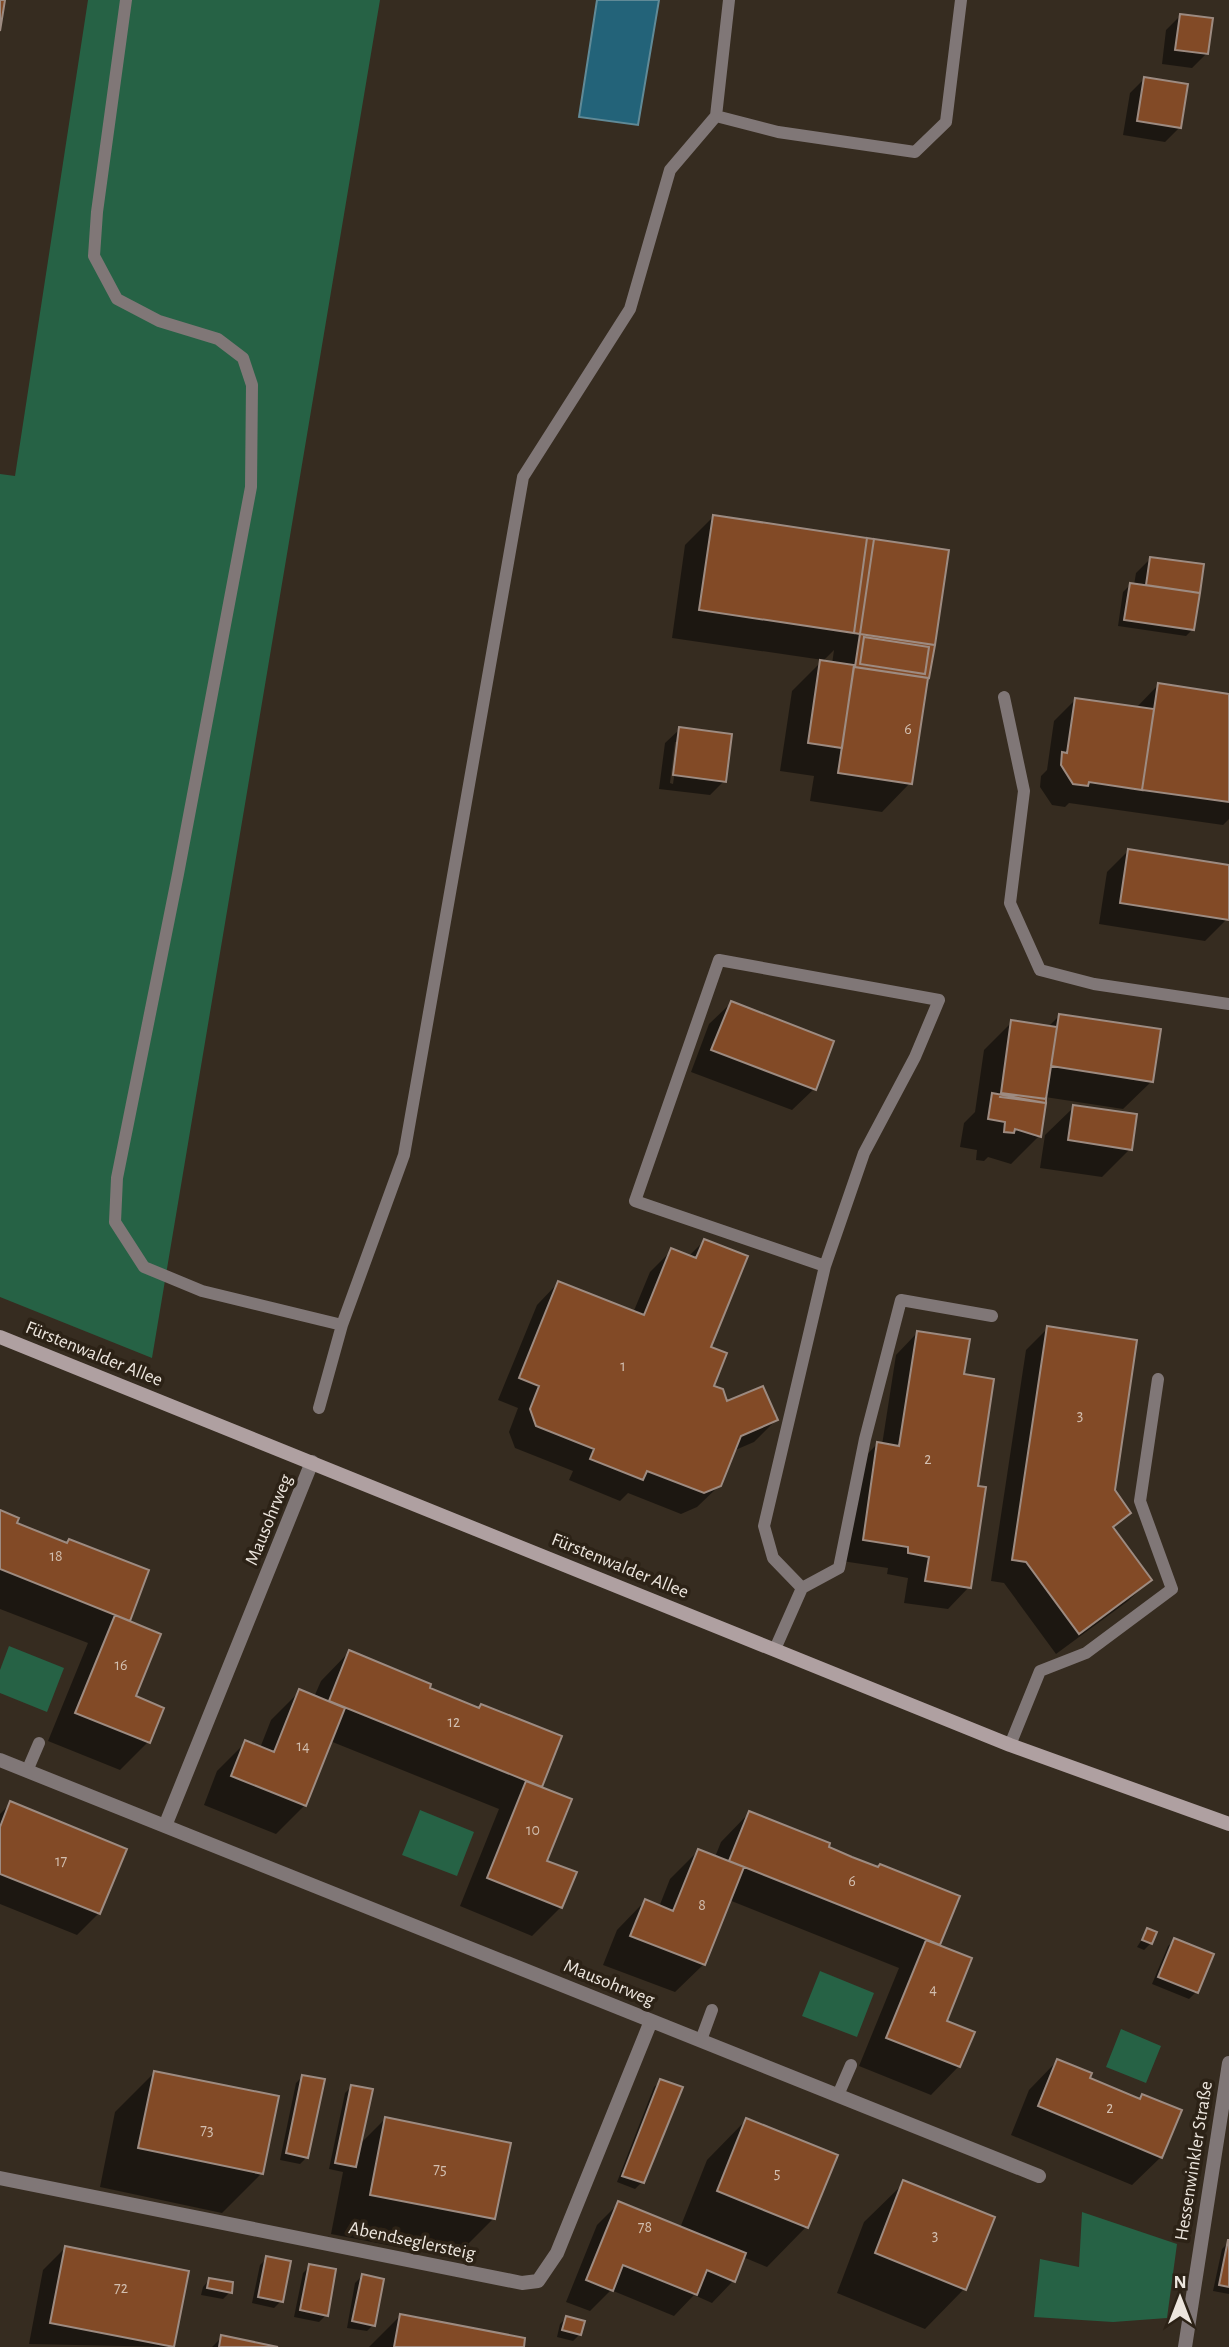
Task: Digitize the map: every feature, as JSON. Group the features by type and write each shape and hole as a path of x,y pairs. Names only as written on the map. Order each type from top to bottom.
{"main road":[{"name":"Fürstenwalder Allee","path":"0,1337 1010,1745 1229,1824"}],"street":[{"name":"Mausohrweg","path":"165,1826 312,1462"},
{"name":"Mausohrweg","path":"0,1760 1039,2175"},
{"name":"Abendseglersteig","path":"0,2178 522,2283 538,2281 556,2253 651,2021"},
{"name":"Hessenwinkler Straße","path":"1185,2347 1229,2063"}],"lane":[{"path":"126,0 97,212 94,257 117,299 159,321 218,339 243,358 252,385 251,487 117,1178 115,1222 144,1267 202,1291 342,1325"},
{"path":"319,1408 342,1325 404,1155 523,477 630,309 670,170 716,116 729,0"},
{"path":"716,116 778,132 915,152 946,122 961,0"},
{"path":"1003,697 1024,790 1010,903 1040,970 1094,984 1229,1004"},
{"path":"802,1588 773,1558 764,1526 825,1266 863,1153 915,1057 939,1000 719,960 635,1201 825,1266"},
{"path":"775,1649 802,1588 839,1568 865,1439 901,1300 992,1316"},
{"path":"1010,1745 1040,1671 1086,1653 1172,1589 1140,1501 1158,1379"},
{"path":"27,1771 39,1743"},
{"path":"701,2040 712,2010"},
{"path":"838,2095 851,2065"}],"green space":[{"path":"88,0 380,0 152,1358 0,1297 0,474 15,476"},
{"path":"9,1646 64,1668 47,1712 0,1693 0,1670"},
{"path":"420,1810 474,1832 457,1876 402,1855"},
{"path":"820,1971 874,1993 857,2037 802,2016"},
{"path":"1121,2029 1161,2046 1146,2083 1106,2067"},
{"path":"1082,2212 1177,2244 1167,2318 1113,2322 1034,2317 1040,2259 1079,2267"}],"water":[{"path":"597,0 659,0 638,125 579,117"}],"building":[{"path":"0,0 5,0 0,31"},
{"path":"1180,14 1213,18 1208,54 1175,50"},
{"path":"1144,77 1188,84 1181,128 1137,121"},
{"path":"713,515 867,538 854,633 699,610"},
{"path":"867,538 874,539 860,634 854,633"},
{"path":"874,539 949,550 935,645 860,634"},
{"path":"1150,557 1204,564 1200,593 1146,585"},
{"path":"1130,583 1200,593 1194,630 1124,620"},
{"path":"860,634 935,645 929,678 855,667"},
{"path":"864,637 929,647 925,674 860,664"},
{"path":"820,660 854,665 842,748 808,743"},
{"path":"854,667 928,678 912,784 838,773"},
{"path":"1158,683 1229,694 1229,802 1142,790"},
{"path":"1075,698 1154,709 1142,790 1089,782 1088,786 1073,784 1061,765 1062,752 1067,753"},
{"path":"679,727 732,734 726,782 673,775"},
{"path":"1128,849 1229,865 1229,920 1120,903"},
{"path":"731,1001 834,1041 816,1090 711,1050"},
{"path":"1059,1014 1161,1029 1153,1082 1051,1066"},
{"path":"1011,1020 1057,1027 1046,1099 1001,1093"},
{"path":"992,1093 1046,1103 1041,1137 1015,1129 1014,1133 1004,1132 1005,1122 988,1119"},
{"path":"1001,1093 1046,1099 1046,1103 1000,1097"},
{"path":"1073,1105 1137,1114 1132,1150 1068,1140"},
{"path":"704,1239 748,1256 711,1347 727,1353 714,1386 723,1389 727,1401 763,1386 778,1420 741,1436 721,1486 704,1493 647,1471 643,1480 590,1459 594,1449 536,1426 530,1409 539,1386 519,1378 558,1281 644,1315 671,1248 696,1258"},
{"path":"1047,1326 1137,1340 1115,1490 1131,1513 1113,1527 1152,1580 1079,1634 1026,1562 1012,1560"},
{"path":"917,1331 970,1339 964,1374 994,1379 978,1486 986,1487 971,1588 925,1581 929,1557 908,1553 908,1547 863,1540 877,1442 899,1446"},
{"path":"0,1510 19,1518 17,1523 67,1543 69,1539 149,1570 130,1621 0,1569"},
{"path":"115,1615 161,1634 136,1696 164,1708 150,1743 75,1713"},
{"path":"349,1650 431,1684 430,1688 479,1708 481,1704 562,1736 542,1787 329,1701"},
{"path":"299,1689 345,1708 306,1806 231,1776 245,1740 274,1752"},
{"path":"526,1781 572,1799 547,1861 577,1872 562,1908 487,1878"},
{"path":"10,1801 127,1849 100,1914 0,1874 0,1827"},
{"path":"749,1811 830,1843 829,1847 852,1857 878,1867 880,1864 960,1896 940,1945 729,1861"},
{"path":"698,1849 744,1867 705,1965 630,1936 645,1899 673,1911"},
{"path":"1147,1928 1157,1932 1152,1944 1142,1940"},
{"path":"1174,1938 1214,1954 1198,1993 1158,1977"},
{"path":"926,1940 972,1958 947,2021 975,2032 960,2067 886,2038"},
{"path":"1057,2059 1092,2073 1090,2078 1140,2099 1142,2094 1182,2110 1162,2158 1038,2106"},
{"path":"154,2071 279,2096 263,2174 138,2148"},
{"path":"302,2075 325,2079 308,2158 286,2153"},
{"path":"660,2079 683,2087 644,2183 622,2176"},
{"path":"351,2085 373,2089 356,2167 335,2163"},
{"path":"385,2117 511,2143 495,2219 370,2195"},
{"path":"746,2118 838,2155 808,2228 717,2191"},
{"path":"903,2180 995,2217 966,2290 875,2253"},
{"path":"618,2201 746,2253 735,2282 707,2270 697,2295 623,2265 613,2291 586,2280"},
{"path":"1229,2240 1229,2287 1219,2285"},
{"path":"65,2246 189,2271 174,2347 50,2323"},
{"path":"266,2256 291,2261 283,2302 258,2297"},
{"path":"309,2264 336,2269 328,2316 300,2310"},
{"path":"362,2274 384,2279 375,2326 352,2321"},
{"path":"209,2278 233,2282 232,2293 207,2288"},
{"path":"400,2314 525,2338 524,2347 394,2347"},
{"path":"566,2316 585,2321 581,2335 562,2330"},
{"path":"221,2335 278,2347 219,2347"}]}
